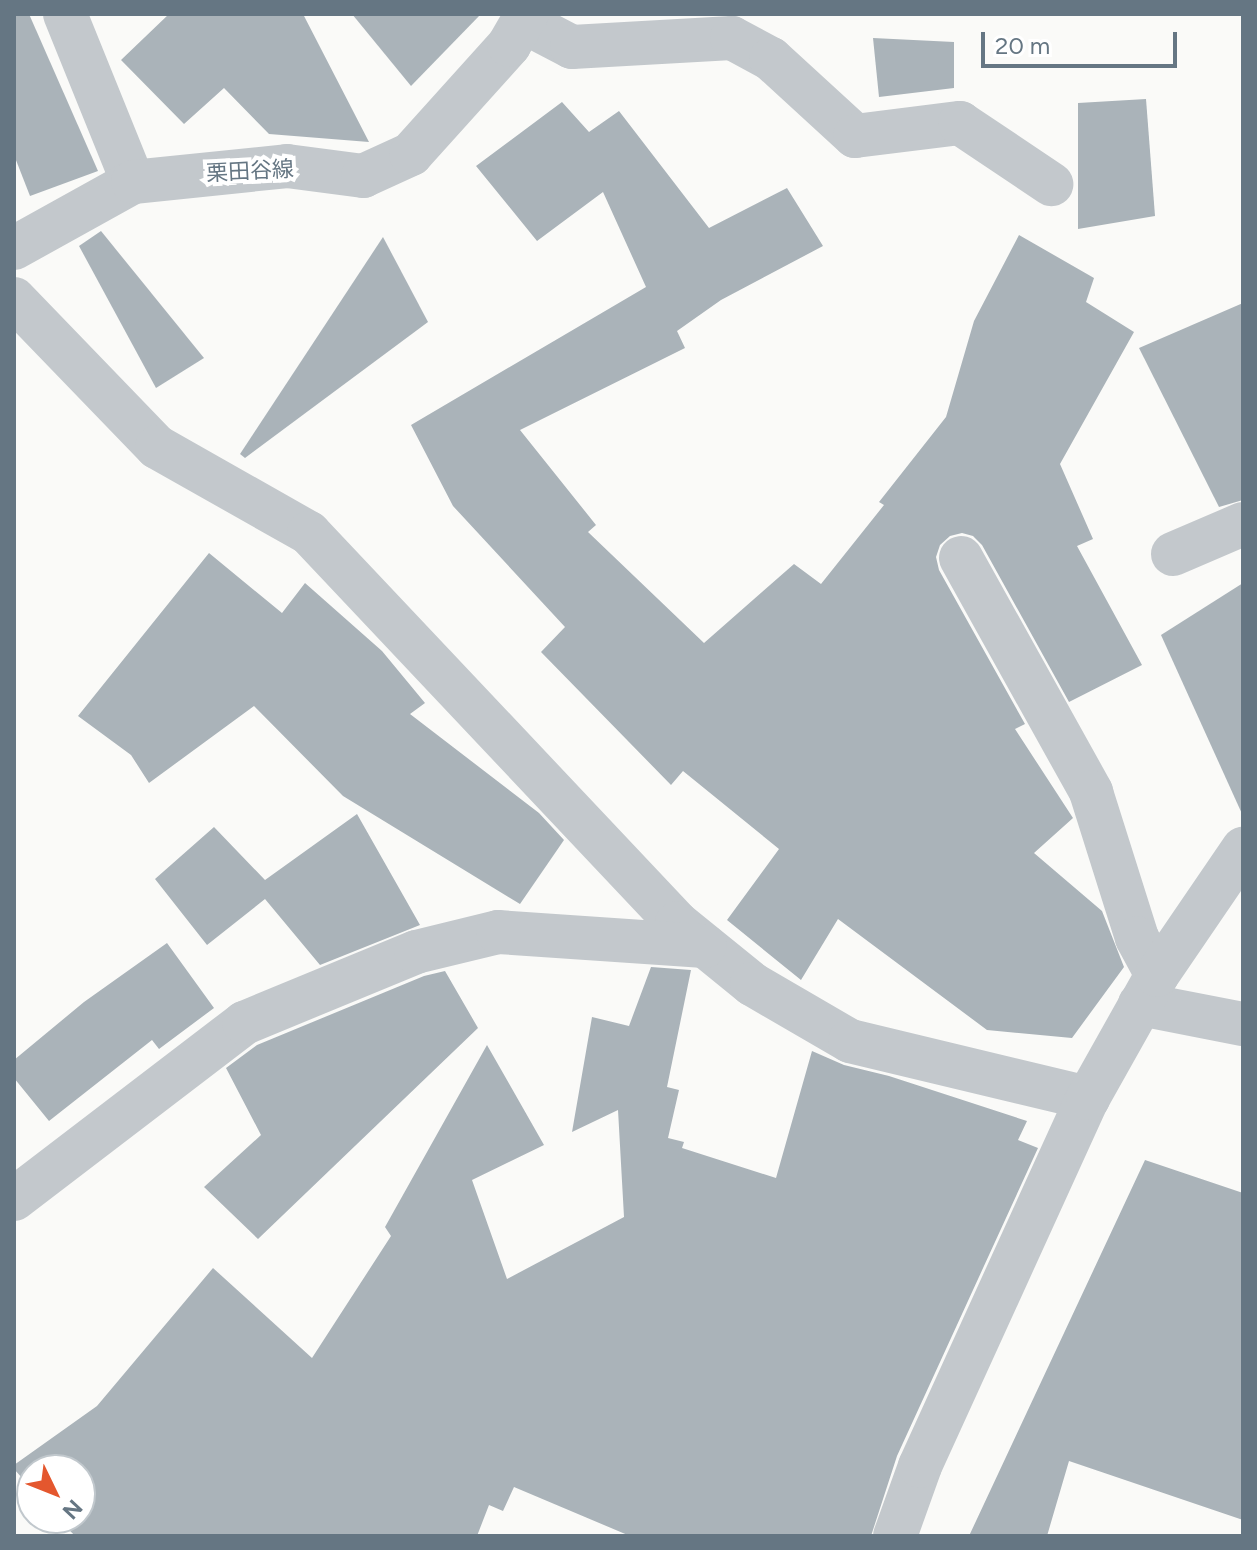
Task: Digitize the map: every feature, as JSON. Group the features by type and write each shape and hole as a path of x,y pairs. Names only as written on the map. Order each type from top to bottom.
{"street":[{"name":"栗田谷線","path":"14,248 133,182 287,166 363,176 411,154 509,45 526,18"},
{"path":"526,18 572,47 732,38 771,59 855,136 960,123 1051,184"},
{"path":"82,23 133,182"},
{"path":"14,299 157,447 309,533 677,923 752,984 850,1041 1088,1098"},
{"path":"1173,554 1243,524"},
{"path":"961,558 1091,792 1137,938 1149,990"},
{"path":"895,1536 920,1466 1088,1098 1149,990 1243,849"},
{"path":"14,1199 244,1023 416,952 498,932 705,946"},
{"path":"1149,990 1243,1024"}],"building":[{"path":"14,14 29,14 98,171 30,196 14,155"},
{"path":"169,14 303,14 369,142 269,134 224,88 184,124 121,60"},
{"path":"352,14 481,14 411,86"},
{"path":"873,38 954,42 954,88 879,97"},
{"path":"1146,99 1155,216 1078,229 1078,103"},
{"path":"562,102 589,132 619,111 709,228 787,188 823,246 721,300 677,331 685,348 520,430 596,525 588,532 704,643 794,564 821,584 884,505 879,502 946,417 974,321 1019,235 1094,278 1086,302 1134,332 1060,464 1093,539 1077,546 1142,665 1069,702 982,545 973,536 962,533 950,536 940,545 936,557 939,570 1025,724 1015,729 1073,818 1034,853 1102,911 1124,967 1072,1038 987,1030 838,919 801,980 727,920 779,849 683,771 671,785 541,652 565,627 453,506 411,425 646,287 603,192 537,241 476,166"},
{"path":"101,231 204,358 156,388 79,246"},
{"path":"383,237 428,322 245,458 240,454"},
{"path":"1243,303 1243,500 1219,507 1139,348"},
{"path":"209,553 282,613 305,583 382,651 425,703 410,714 539,813 564,840 520,904 343,796 254,706 149,783 131,755 78,716"},
{"path":"1243,583 1243,816 1161,635"},
{"path":"357,814 420,925 320,965 265,899 207,945 155,879 214,827 265,880"},
{"path":"167,943 214,1008 159,1049 152,1040 49,1121 14,1078 14,1060 84,1002"},
{"path":"651,967 691,970 667,1087 679,1090 668,1138 684,1142 682,1148 776,1178 812,1051 844,1065 889,1076 1027,1121 1018,1140 1038,1148 897,1456 871,1536 630,1536 514,1487 503,1511 489,1505 477,1536 73,1534 96,1534 96,1454 29,1454 97,1406 213,1268 312,1358 391,1236 385,1227 487,1045 544,1145 472,1180 507,1279 624,1217 618,1110 572,1132 592,1017 629,1026"},
{"path":"445,971 478,1028 258,1239 204,1187 261,1135 226,1068 257,1045 424,976"},
{"path":"1145,1160 1243,1193 1243,1520 1069,1461 1047,1536 969,1536"}]}
